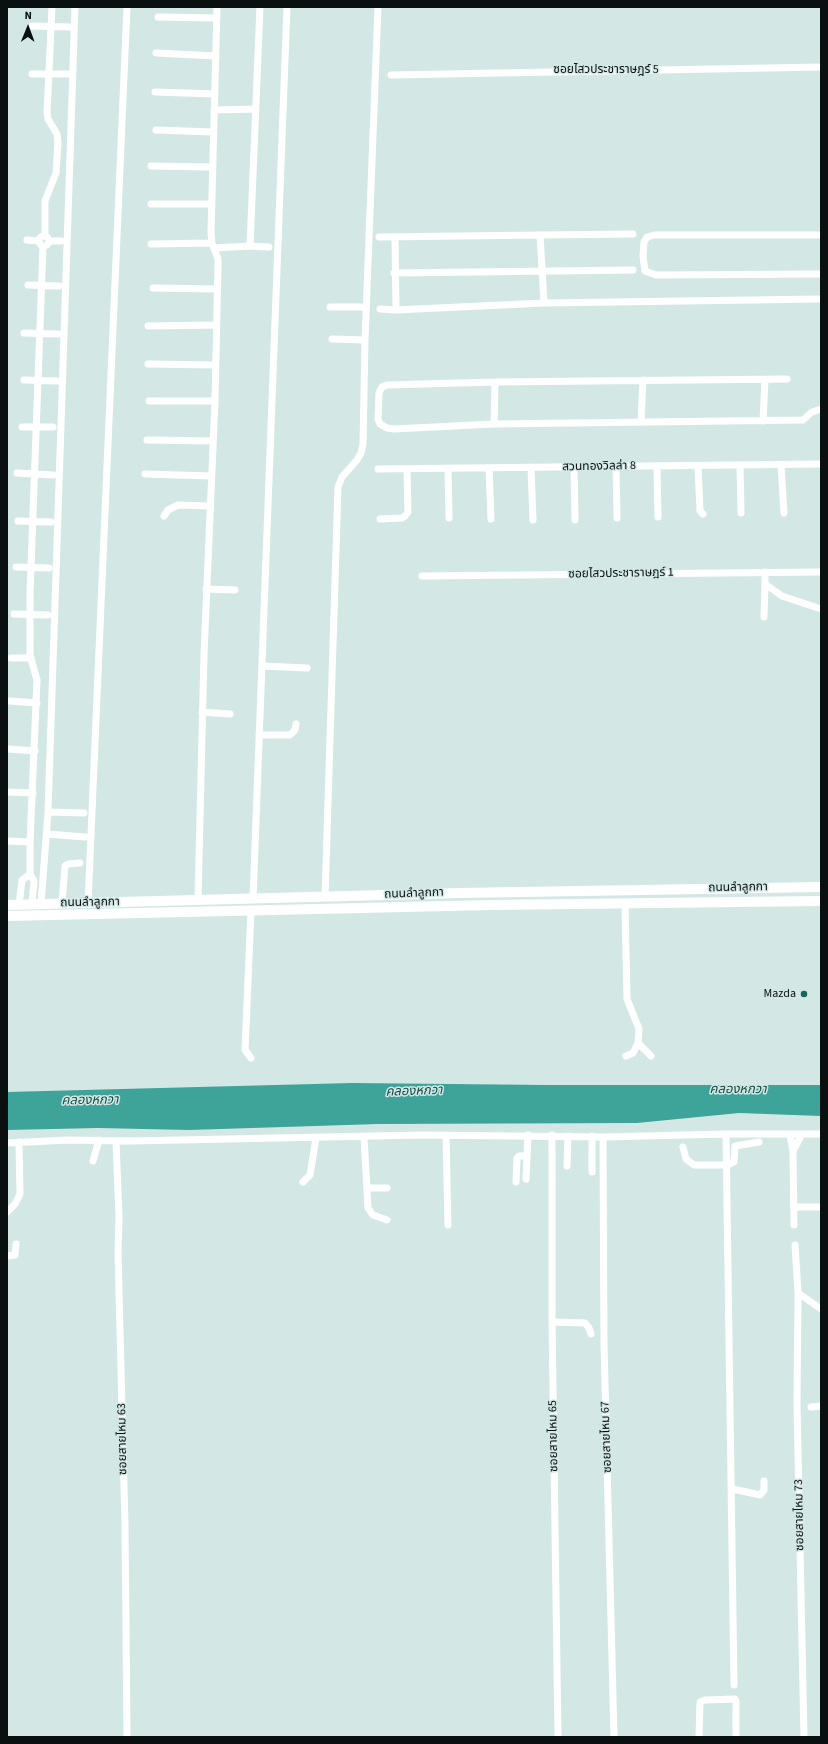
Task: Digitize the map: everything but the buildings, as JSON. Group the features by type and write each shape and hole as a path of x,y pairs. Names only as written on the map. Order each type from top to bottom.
{"main road":[{"name":"ถนนลำลูกกา","path":"7,905 469,893 821,887"},
{"name":"ถนนลำลูกกา","path":"7,916 492,905 821,902"}],"street":[{"path":"36,904 34,881 30,874 30,842 37,680 30,658 30,615 45,201 56,173 58,143 57,134 48,119 47,113 52,7"},
{"path":"36,904 47,834 48,812 75,7"},
{"path":"88,903 126,7"},
{"path":"198,900 206,589 215,401 214,365 218,258 213,246 211,233 211,204 217,7"},
{"path":"250,246 260,7"},
{"path":"253,899 287,7"},
{"path":"325,897 338,487 342,477 362,453 363,444 366,307 378,7"},
{"path":"158,17 217,18"},
{"path":"32,26 70,27"},
{"path":"156,54 216,56"},
{"name":"ซอยไสวประชาราษฎร์ 5","path":"391,75 821,67"},
{"path":"32,74 68,74"},
{"path":"155,92 214,94"},
{"path":"214,110 256,109"},
{"path":"156,130 213,132"},
{"path":"151,166 212,167"},
{"path":"151,204 211,204"},
{"path":"379,237 633,234"},
{"path":"540,235 544,303"},
{"path":"821,235 654,235 647,237 644,242 643,256 645,271 656,275 821,274"},
{"path":"395,237 394,273 396,310"},
{"path":"28,240 61,241"},
{"path":"151,244 269,247"},
{"path":"394,273 633,270"},
{"path":"28,285 59,286"},
{"path":"153,288 217,289"},
{"path":"380,309 396,310 544,303 821,299"},
{"path":"330,307 366,307"},
{"path":"148,326 216,325"},
{"path":"24,333 58,334"},
{"path":"332,339 365,340"},
{"path":"148,364 214,365"},
{"path":"787,379 495,382 387,385 382,387 378,393 378,419 380,424 387,428 394,429 494,424 763,421 803,420 812,412 821,409"},
{"path":"24,380 57,381"},
{"path":"641,422 643,380"},
{"path":"763,421 765,380"},
{"path":"494,424 495,382"},
{"path":"149,400 215,401"},
{"path":"22,427 53,427"},
{"path":"147,440 213,441"},
{"name":"สวนทองวิลล่า 8","path":"378,469 821,464"},
{"path":"740,465 741,513"},
{"path":"781,465 784,513"},
{"path":"616,466 617,518"},
{"path":"657,466 658,517"},
{"path":"698,466 700,511 703,514"},
{"path":"574,467 575,520"},
{"path":"448,468 449,518"},
{"path":"489,468 491,520"},
{"path":"531,468 533,520"},
{"path":"380,519 402,518 408,512 407,469"},
{"path":"16,473 53,475"},
{"path":"145,474 211,476"},
{"path":"164,516 168,510 178,505 210,506"},
{"path":"18,521 51,522"},
{"path":"16,567 48,568"},
{"path":"764,617 766,572"},
{"name":"ซอยไสวประชาราษฎร์ 1","path":"422,576 821,572"},
{"path":"765,584 782,596 821,609"},
{"path":"206,589 235,590"},
{"path":"14,614 48,615"},
{"path":"11,658 30,658"},
{"path":"262,666 307,668"},
{"path":"10,701 37,703"},
{"path":"202,712 230,714"},
{"path":"259,735 290,735 295,730 296,724"},
{"path":"9,749 35,750"},
{"path":"8,792 33,793"},
{"path":"48,812 84,814"},
{"path":"47,834 85,838"},
{"path":"7,841 30,842"},
{"path":"62,904 65,866 68,864 80,863"},
{"path":"19,905 22,880 30,874"},
{"path":"625,904 627,999 639,1029 638,1043 633,1053 626,1056"},
{"path":"251,911 245,1050 251,1058"},
{"path":"638,1043 651,1056"},
{"path":"726,1134 733,1488 732,1601 734,1685"},
{"path":"7,1143 69,1140 116,1141 528,1135 603,1137 726,1134 821,1134"},
{"path":"790,1134 793,1151 794,1225"},
{"path":"793,1151 802,1134"},
{"path":"526,1179 528,1135"},
{"name":"ซอยสายไหม 65","path":"552,1135 552,1322 558,1737"},
{"path":"446,1136 448,1225"},
{"path":"567,1166 568,1136"},
{"path":"592,1136 592,1172"},
{"path":"364,1137 369,1211 377,1218 388,1220"},
{"name":"ซอยสายไหม 67","path":"603,1137 604,1345 614,1737"},
{"path":"303,1182 310,1174 316,1138"},
{"path":"92,1161 99,1140"},
{"name":"ซอยสายไหม 63","path":"116,1141 119,1217 118,1252 125,1525 127,1737"},
{"path":"7,1212 15,1204 20,1194 19,1142"},
{"path":"683,1147 686,1158 694,1165 727,1165 734,1162 735,1146 759,1142"},
{"path":"516,1182 517,1158 520,1156 526,1156"},
{"path":"367,1188 387,1188"},
{"path":"794,1207 821,1207"},
{"path":"7,1256 15,1255 16,1244"},
{"name":"ซอยสายไหม 73","path":"795,1245 798,1293 797,1405 804,1737"},
{"path":"798,1293 821,1309"},
{"path":"552,1322 585,1323 591,1334"},
{"path":"811,1407 821,1406"},
{"path":"733,1488 760,1496 764,1490 764,1482"},
{"path":"699,1737 700,1702 705,1700 735,1699 736,1737"}],"water":[{"name":"คลองหกวา","path":"352,1083 821,1085 821,1116 739,1113 637,1123 378,1124 189,1130 98,1128 7,1130 7,1092"}],"place":[{"name":"Mazda","path":"804,994"}]}
